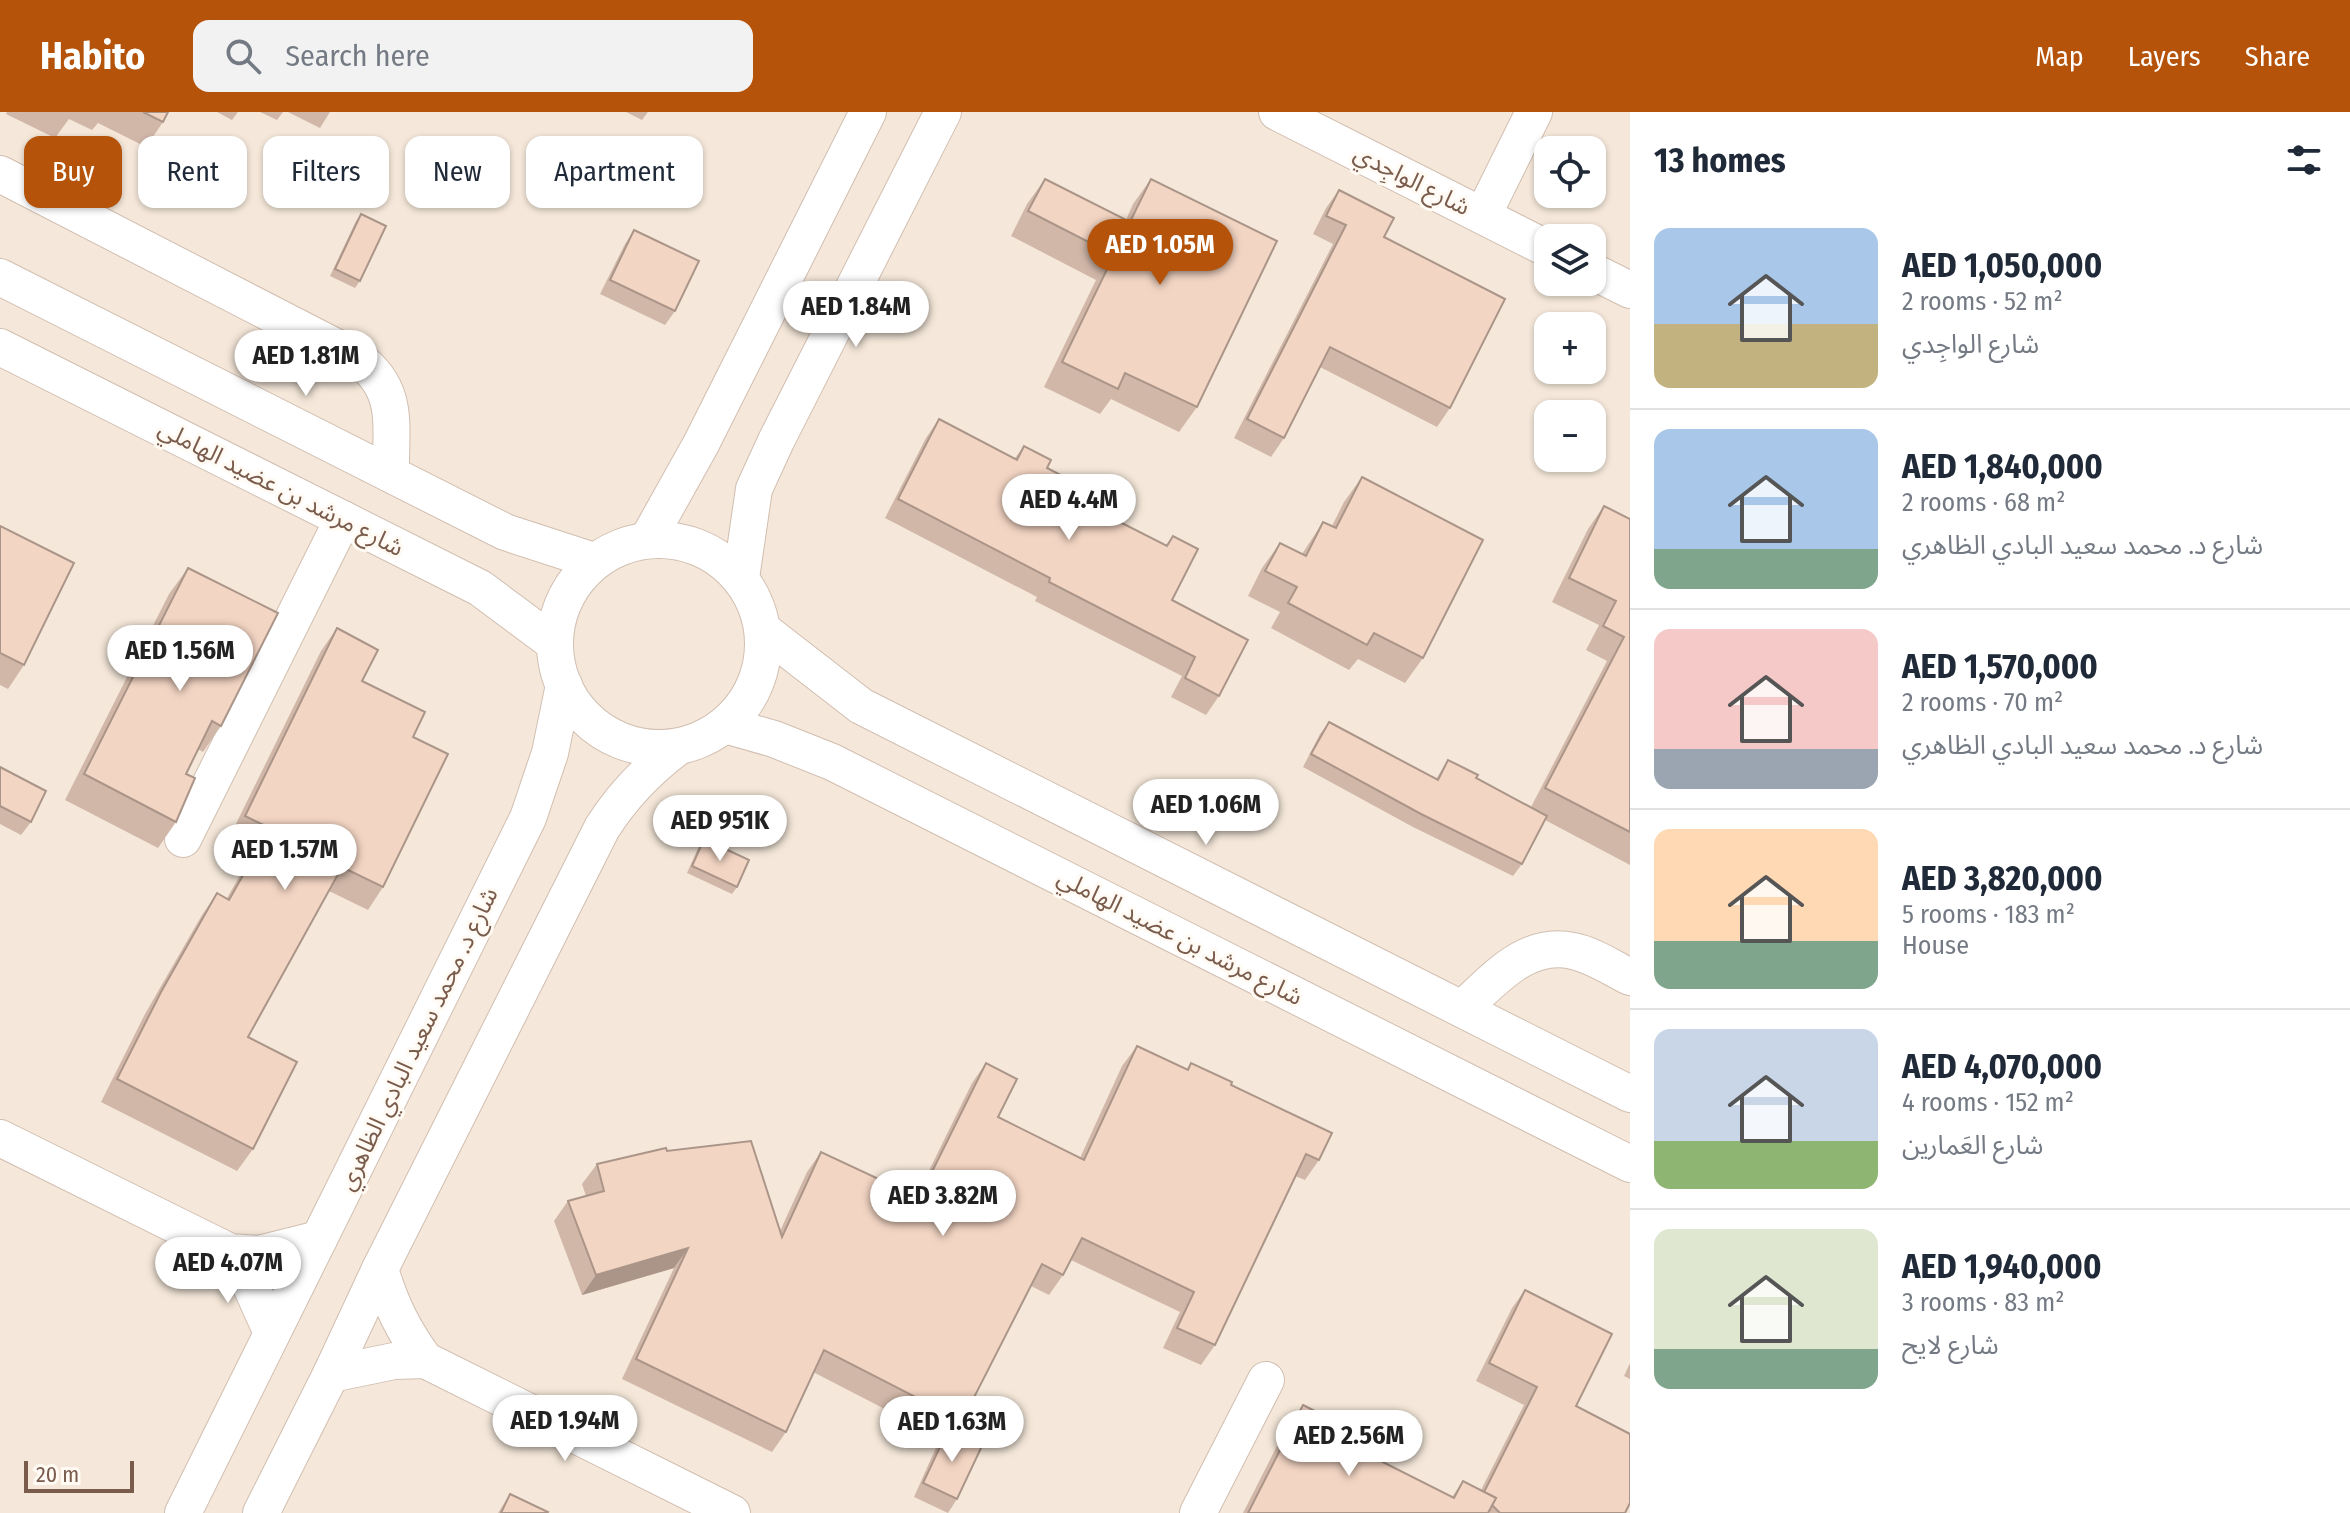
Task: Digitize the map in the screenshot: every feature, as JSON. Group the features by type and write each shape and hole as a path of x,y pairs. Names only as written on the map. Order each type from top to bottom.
{"street":[{"path":"648,539 701,444 868,112"},
{"path":"741,578 754,489 943,112"},
{"name":"شارع الواجِدي","path":"1277,112 1534,242"},
{"path":"1483,215 1534,112"},
{"path":"0,174 370,367 380,379 390,403 391,474"},
{"path":"0,277 505,532 594,561"},
{"path":"1606,278 1630,290"},
{"name":"شارع مرشد بن عضيد الهاملي","path":"0,347 480,588 554,643"},
{"path":"183,839 343,519"},
{"path":"648,539 683,541 715,555 741,578 755,603 763,630 761,665 748,698 725,725 703,739 678,747 647,748 618,740 591,724 571,702 558,674 554,643 559,612 573,584 594,561 620,546 648,539"},
{"path":"763,630 861,706 1630,1094"},
{"name":"شارع د. محمد سعيد البادي الظاهري","path":"183,1513 528,818 550,753 564,685"},
{"name":"شارع مرشد بن عضيد الهاملي","path":"725,725 774,739 832,762 1630,1164"},
{"path":"261,1513 602,828 635,783 678,747"},
{"path":"1462,1009 1512,965 1542,951 1575,951 1630,977"},
{"path":"0,1138 230,1252 259,1254 319,1239"},
{"path":"230,1252 254,1291 272,1333"},
{"path":"380,1269 390,1302 405,1332 425,1360 732,1513"},
{"path":"331,1374 394,1361 425,1360"},
{"path":"1198,1513 1266,1380"}],"shaded area":[{"path":"0,112 1630,112 1630,1513 0,1513"}],"building":[{"path":"143,112 168,112 163,122"},
{"path":"1045,179 1130,222 1151,179 1277,241 1197,407 1125,373 1118,389 1062,362 1114,255 1028,211"},
{"path":"1339,190 1394,218 1384,237 1505,299 1450,408 1330,347 1284,438 1247,419 1346,225 1326,216"},
{"path":"361,214 386,226 360,281 335,269"},
{"path":"634,230 699,261 675,311 610,280"},
{"path":"939,419 1017,460 1024,446 1051,460 1047,468 1117,504 1110,517 1167,546 1173,536 1198,549 1172,600 1248,640 1219,696 1185,678 1195,657 898,499"},
{"path":"1362,477 1483,540 1423,658 1374,633 1367,645 1288,603 1297,587 1265,571 1280,543 1306,556 1323,522 1336,528"},
{"path":"1604,506 1630,519 1630,832 1545,788 1624,637 1603,626 1616,601 1569,578"},
{"path":"0,526 74,563 24,665 0,653"},
{"path":"188,568 278,613 221,726 212,721 186,774 195,778 176,822 84,774"},
{"path":"337,628 378,650 362,681 425,712 413,737 448,754 383,887 342,867 248,1037 297,1062 253,1149 117,1079 161,992 217,893 229,900 270,828 245,816"},
{"path":"1329,722 1438,780 1448,760 1547,816 1522,864 1311,754"},
{"path":"0,767 46,791 31,822 0,806"},
{"path":"704,839 749,860 737,887 692,866"},
{"path":"1137,1046 1188,1070 1191,1063 1332,1133 1319,1160 1306,1154 1215,1345 1177,1328 1194,1292 1082,1238 1063,1275 1042,1264 962,1421 824,1350 786,1432 636,1359 688,1248 596,1275 568,1201 604,1191 597,1164 666,1148 667,1151 751,1141 782,1237 821,1152 919,1198 986,1063 1017,1079 998,1117 1084,1160"},
{"path":"1525,1290 1612,1334 1576,1406 1630,1434 1630,1503 1625,1513 1500,1513 1492,1505 1496,1498 1484,1492 1537,1387 1489,1363"},
{"path":"1303,1405 1360,1434 1353,1447 1454,1498 1463,1481 1496,1498 1488,1513 1248,1513"},
{"path":"948,1430 982,1446 957,1499 923,1483"},
{"path":"510,1494 548,1512 501,1513"}]}
